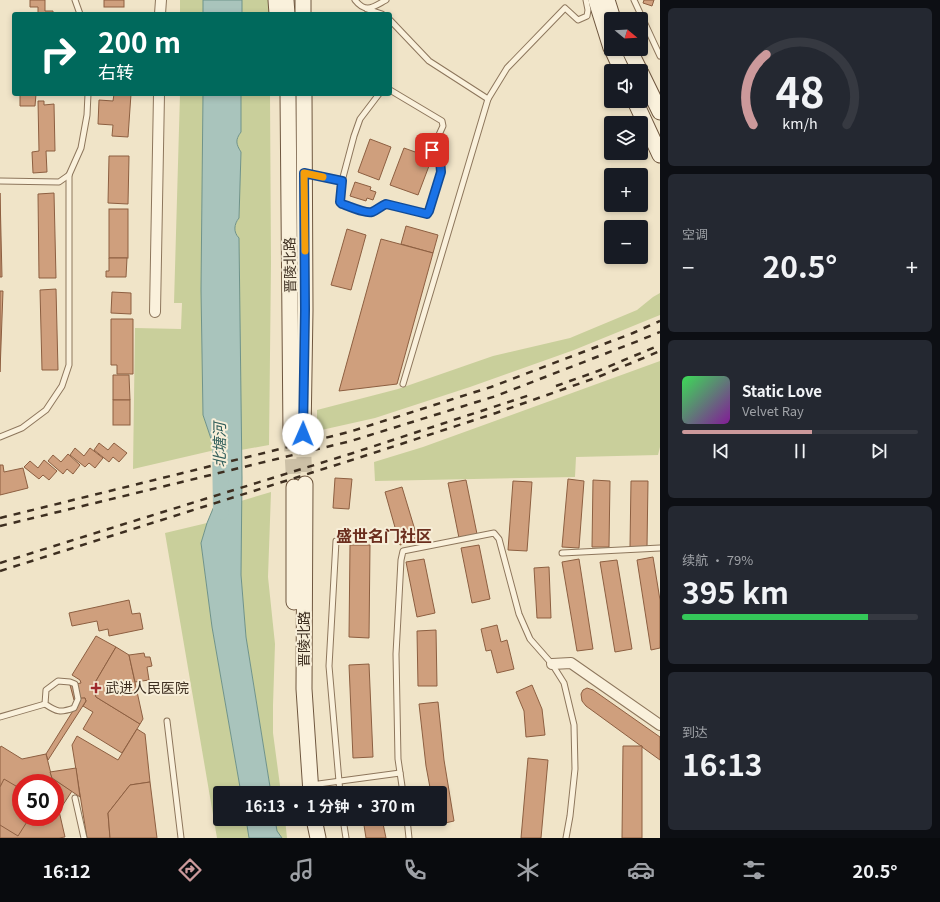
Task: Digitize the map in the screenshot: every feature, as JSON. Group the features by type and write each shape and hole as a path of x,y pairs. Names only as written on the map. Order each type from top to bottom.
{"main road":[{"path":"276,0 285,8"},
{"path":"303,0 303,12"},
{"path":"596,0 604,26"},
{"path":"607,0 611,12"},
{"path":"648,88 660,112"},
{"name":"晋陵北路","path":"288,96 297,435 305,310 304,96"},
{"path":"648,106 660,133"},
{"path":"638,108 660,155"},
{"name":"晋陵北路","path":"299,486 307,786"},
{"path":"305,826 307,838"},
{"path":"315,826 318,838"}],"street":[{"path":"160,12 161,0"},
{"path":"155,312 159,96"},
{"path":"552,664 571,663 660,725"}],"lane":[{"path":"75,0 79,12"},
{"path":"355,0 360,7 376,12"},
{"path":"366,9 374,7 386,0"},
{"path":"403,384 488,99 507,68 565,8 578,20 587,16 588,10 586,0"},
{"path":"634,0 660,56"},
{"path":"392,22 429,61 488,99"},
{"path":"377,96 360,119 342,181 340,202 368,213 373,212 382,205 386,204 427,214 441,172 440,160 433,155 432,150 443,126 442,121 392,91"},
{"path":"0,437 22,428 46,410 62,386 68,365 69,175 81,148 87,115 88,96"},
{"path":"304,173 342,181"},
{"path":"0,181 59,182 69,175"},
{"path":"402,786 398,759 396,654 401,560 403,551 494,533 499,540 519,614 530,640 552,664 564,683 574,725 575,770 566,838"},
{"path":"336,542 329,666 339,786"},
{"path":"562,553 660,548"},
{"path":"58,681 75,684 78,699 74,708 64,712 53,710 45,704 46,690 58,681"},
{"path":"0,717 45,704"},
{"path":"167,721 181,838"},
{"path":"321,786 338,781 400,773"},
{"path":"75,798 84,838"},
{"path":"345,826 346,838"},
{"path":"408,826 410,838"}],"green space":[{"path":"180,0 203,0 203,12 180,12"},
{"path":"242,0 269,0 269,12 242,12"},
{"path":"180,96 203,96 201,290 203,415 215,450 133,469 135,328 181,329 182,303 174,303"},
{"path":"241,96 270,96 271,263 269,445 241,450 239,238 235,228 239,218 241,152 237,142 241,132"},
{"path":"660,293 660,315 574,350 470,387 375,418 317,431 317,410 398,389 493,356 570,338 637,310"},
{"path":"660,361 660,447 658,455 576,457 575,477 375,481 374,462 423,447"},
{"path":"271,492 268,577 275,644 273,733 280,786 270,786 246,637 241,575 241,501"},
{"path":"207,523 201,543 212,627 240,786 213,786 213,815 165,533"},
{"path":"215,826 247,826 249,838 217,838"},
{"path":"276,826 286,826 287,838 281,838"}],"water":[{"path":"203,0 242,0 242,12 203,12"},
{"path":"203,96 241,96 241,132 237,142 241,152 239,218 235,228 239,238 242,478 241,575 246,637 270,786 240,786 212,627 201,543 207,523 225,480 203,415 201,290"},
{"path":"247,826 276,826 277,831 282,838 249,838"}],"building":[{"path":"30,0 45,0 45,11 53,12 38,12 38,7 30,7"},
{"path":"104,0 124,0 124,7 104,7"},
{"path":"644,0 654,0 652,6 643,3"},
{"path":"20,96 36,96 35,106 20,106"},
{"path":"114,96 131,96 128,137 112,136 113,125 98,124 99,100 113,101"},
{"path":"38,101 44,101 44,105 54,104 55,151 46,151 47,172 33,173 32,152 39,151"},
{"path":"370,139 391,147 379,180 358,172"},
{"path":"404,148 432,158 418,195 390,185"},
{"path":"109,156 129,156 128,204 108,203"},
{"path":"355,182 371,187 370,190 376,192 373,200 367,198 366,201 350,196"},
{"path":"0,193 2,277 0,277"},
{"path":"54,193 56,278 39,278 38,194"},
{"path":"109,209 128,209 128,258 109,258"},
{"path":"406,226 438,235 433,253 401,244"},
{"path":"347,229 366,235 351,290 331,285"},
{"path":"381,239 433,253 397,384 339,391"},
{"path":"109,258 127,258 126,277 106,277 106,271 109,271"},
{"path":"56,289 58,370 42,370 40,290"},
{"path":"0,291 3,291 0,372"},
{"path":"112,292 131,293 131,314 111,313"},
{"path":"111,319 133,319 133,374 117,374 117,365 111,365"},
{"path":"113,375 129,375 130,400 113,400"},
{"path":"113,400 130,400 130,425 113,425"},
{"path":"99,443 108,450 114,443 127,453 119,462 113,457 109,462 94,450"},
{"path":"75,448 84,456 90,448 103,458 95,468 89,463 85,467 70,455"},
{"path":"68,454 80,465 73,474 67,469 63,474 48,461 53,455 61,462"},
{"path":"44,460 57,471 49,480 43,475 39,479 24,467 30,461 38,468"},
{"path":"0,465 3,465 4,472 23,468 28,488 0,495"},
{"path":"335,478 352,479 349,509 333,508"},
{"path":"568,479 584,481 579,548 562,547"},
{"path":"466,480 477,534 459,538 448,483"},
{"path":"593,480 610,481 609,547 592,547"},
{"path":"513,481 532,482 527,551 508,550"},
{"path":"631,481 648,481 647,547 630,547"},
{"path":"402,487 418,540 400,545 385,492"},
{"path":"350,545 370,545 369,638 349,637"},
{"path":"479,545 490,599 472,603 461,548"},
{"path":"653,557 660,600 660,648 651,650 637,560"},
{"path":"424,559 435,613 417,617 406,562"},
{"path":"579,559 593,649 577,651 562,562"},
{"path":"617,560 632,649 615,652 600,562"},
{"path":"549,567 551,618 537,618 534,568"},
{"path":"129,600 132,614 140,613 143,629 109,636 108,629 99,631 97,621 72,626 69,613"},
{"path":"497,625 501,642 507,640 514,669 497,673 491,650 486,651 481,629"},
{"path":"436,630 437,686 418,686 417,631"},
{"path":"96,636 116,647 93,686 96,697 140,724 122,753 83,729 93,712 83,706 86,701 85,698 74,700 70,685 81,683 80,680 72,675"},
{"path":"116,647 129,655 143,719 140,724 96,697 93,686"},
{"path":"144,653 145,657 150,657 152,666 147,667 149,680 135,682 129,655"},
{"path":"369,664 373,757 353,758 349,665"},
{"path":"532,685 542,709 545,735 526,737 524,711 516,692"},
{"path":"587,688 593,690 660,737 660,760 586,706 582,701 581,694 583,690"},
{"path":"81,698 85,698 86,701 48,760 46,754"},
{"path":"438,702 444,760 454,821 447,823 447,786 430,786 419,704"},
{"path":"137,729 145,734 150,782 130,785 108,813 110,838 87,838 72,745 77,736 118,760"},
{"path":"1,746 22,759 46,754 51,774 12,774 12,826 62,826 65,837 0,838"},
{"path":"623,746 642,746 642,838 622,838"},
{"path":"528,758 548,760 541,838 521,838"},
{"path":"76,768 80,797 64,786 64,774 51,774 50,772"},
{"path":"4,779 12,784 12,826 24,826 18,836 0,825 0,787"},
{"path":"150,782 157,838 110,838 108,813 130,785"},
{"path":"64,786 72,791 64,803"},
{"path":"364,826 383,826 386,838 366,838"}],"waterway":[{"name":"北塘河","path":"220,446 221,512"}],"tunnel":[{"path":"303,434 305,484"},
{"path":"291,436 294,487"}],"railway":[{"path":"0,518 349,432 491,387 633,333 660,321"},
{"path":"0,526 351,441 496,396 660,332"},
{"path":"556,386 598,371 660,345"},
{"path":"0,571 496,413 598,377 660,351"},
{"path":"0,563 353,453 530,395"}],"slow traffic":[{"path":"305,251 304,173 323,177"}],"place":[{"name":"武进人民医院","path":"96,688"}],"district":[{"name":"盛世名门社区","path":"384,536"}],"route":[{"path":"303,434 305,310 304,173 342,181 340,202 368,213 373,212 382,205 386,204 427,214 441,172 440,160 433,155 432,150"}]}
